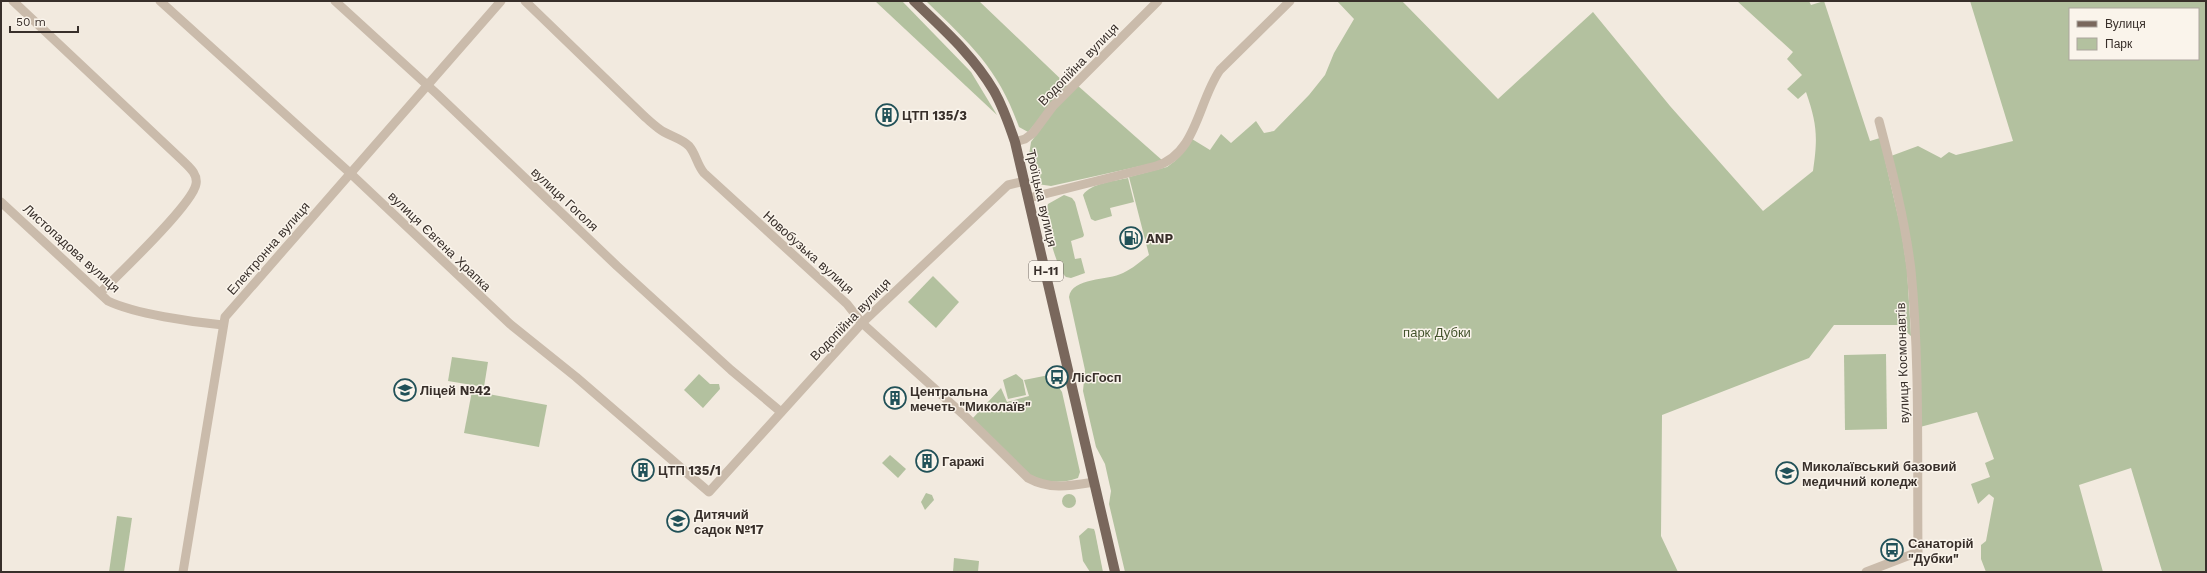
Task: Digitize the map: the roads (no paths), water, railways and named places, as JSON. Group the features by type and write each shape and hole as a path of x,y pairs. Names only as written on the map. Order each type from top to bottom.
{"main road":[{"name":"Троїцька вулиця","path":"914,1 965,50 978,67 994,91 1015,142 1116,572"}],"street":[{"path":"13,1 183,161 195,176 196,184 184,205 100,293"},
{"name":"вулиця Євгена Храпка","path":"160,1 350,173 510,324 576,377 709,492"},
{"name":"вулиця Гоголя","path":"335,1 427,85 617,266 730,370 781,412"},
{"name":"Електронна вулиця","path":"183,572 223,325 231,310 501,1"},
{"name":"Новобузька вулиця","path":"525,1 645,117 664,132 681,140 689,146 695,154 699,167 704,173 847,304 862,323 966,417 1028,478 1040,484 1058,488 1094,482"},
{"name":"Водопійна вулиця","path":"1015,142 1025,139 1033,133 1053,106 1158,1"},
{"path":"1029,198 1156,166 1173,158 1186,143 1212,83 1220,70 1290,1"},
{"name":"вулиця Космонавтів","path":"1866,572 1918,552 1916,402 1911,269 1895,182 1879,122"},
{"name":"Водопійна вулиця","path":"709,492 862,323 1008,185 1025,181"},
{"name":"Листопадова вулиця","path":"1,202 108,301 123,307 223,325"}],"place":[{"name":"ЦТП 135/3","path":"887,115"},
{"name":"ANP","path":"1131,238"},
{"name":"ЛісГосп","path":"1057,377"},
{"name":"Ліцей №42","path":"405,390"},
{"name":"Центральна мечеть \"Миколаїв\"","path":"895,398"},
{"name":"Гаражі","path":"927,461"},
{"name":"ЦТП 135/1","path":"643,470"},
{"name":"Миколаївський базовий медичний коледж","path":"1787,473"},
{"name":"Дитячий садок №17","path":"678,521"},
{"name":"Санаторій \"Дубки\"","path":"1892,550"}],"park label":[{"name":"парк Дубки","path":"1437,332"}]}
